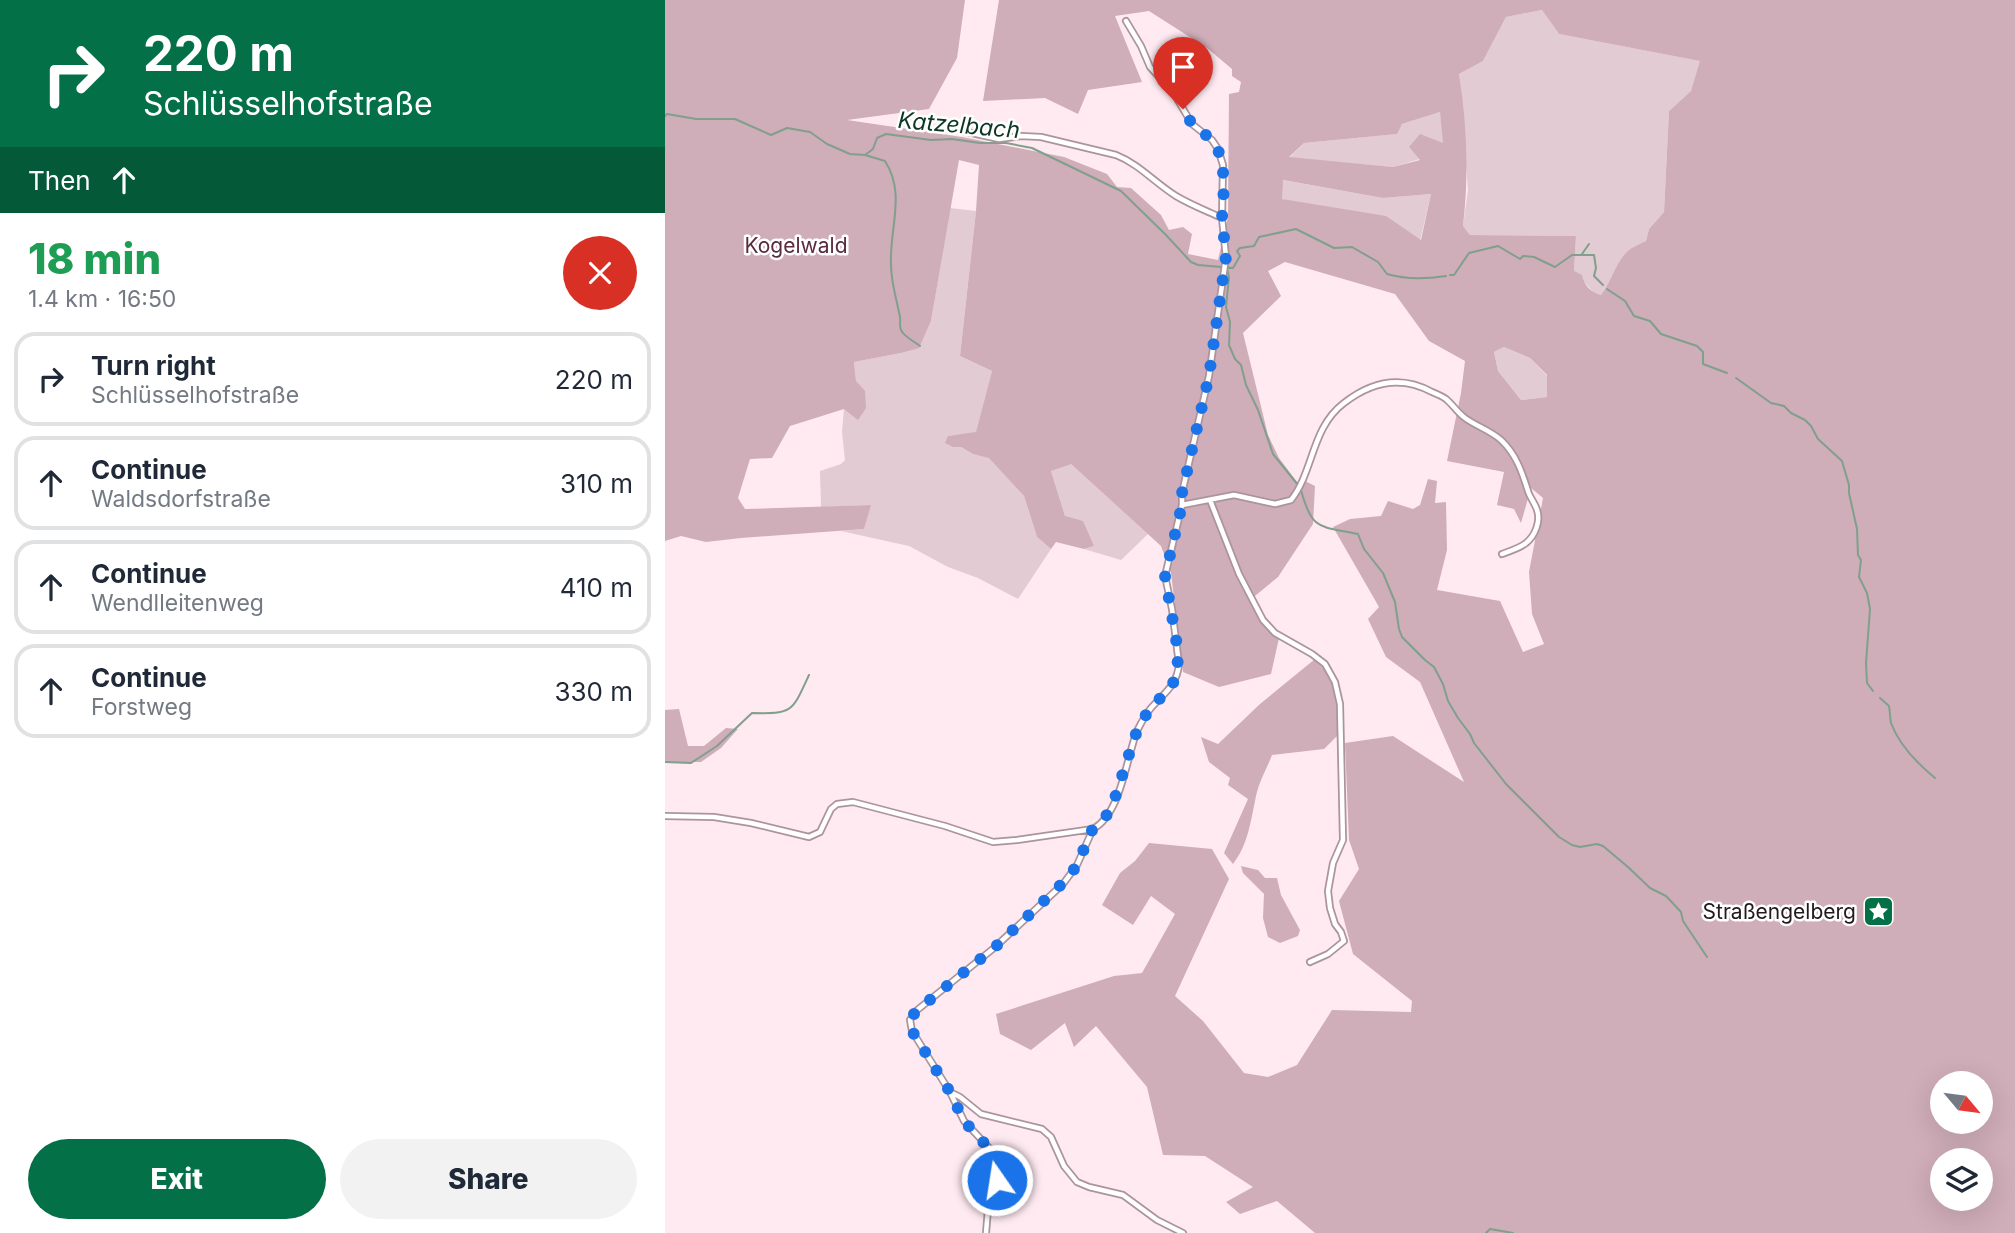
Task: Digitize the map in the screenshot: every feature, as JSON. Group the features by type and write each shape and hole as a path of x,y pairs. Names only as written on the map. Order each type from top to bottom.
{"street":[{"path":"665,816 714,817 809,837 820,832 831,809 837,804 853,802 945,826 993,842 1093,828 1102,822 1112,807 1135,736 1150,708 1171,688 1178,671 1177,645 1165,576 1209,376 1226,257 1222,218 1223,165 1218,149 1212,140 1192,124 1173,92 1150,67 1126,21"},
{"path":"949,128 999,139 1041,137 1116,155 1142,170 1175,196 1222,218"},
{"path":"1182,505 1234,495 1275,504 1291,500 1304,479 1314,446 1325,425 1343,404 1358,394 1401,381 1413,383 1445,397 1463,416 1499,438 1511,451 1539,512 1538,524 1533,536 1525,544 1502,554"},
{"path":"1210,499 1240,574 1263,620 1275,633 1325,664 1335,682 1340,704 1343,840 1333,863 1328,891 1330,908 1344,942 1328,954 1310,962"},
{"path":"986,1233 988,1209 999,1163 992,1151 964,1121 950,1092 912,1031 910,1020 1063,884 1077,865 1093,828"},
{"path":"950,1092 981,1114 1042,1129 1051,1138 1065,1167 1077,1182 1123,1195 1157,1220 1183,1233"}],"shaded area":[{"path":"1542,10 1559,34 1701,61 1691,91 1669,111 1664,212 1649,229 1646,241 1630,249 1621,259 1601,295 1594,293 1574,271 1576,236 1470,235 1463,226 1468,190 1459,74 1483,61 1506,17"},
{"path":"1440,112 1444,143 1409,147 1420,159 1393,167 1289,158 1304,143 1396,134 1402,124"},
{"path":"1282,180 1383,198 1431,194 1420,241 1282,199"},
{"path":"950,208 976,211 960,356 992,371 976,433 948,436 953,447 961,447 973,454 989,457 1024,496 1037,537 1051,549 1018,599 909,546 841,531 864,529 870,505 821,507 820,471 845,460 842,432 844,408 856,381 854,362 919,347 931,321"},
{"path":"1504,347 1530,358 1547,376 1547,397 1521,400 1498,371 1494,352"},
{"path":"1070,463 1148,534 1121,560 1084,549 1094,546 1065,516 1051,471"}],"green space":[{"name":"Kogelwald","path":"665,0 965,0 957,58 929,109 847,120 962,137 1064,157 1107,174 1117,187 1131,188 1161,215 1169,230 1183,227 1192,234 1188,254 1218,260 1228,217 1229,94 1239,92 1241,82 1232,76 1232,69 1207,48 1149,11 1115,16 1142,82 1088,90 1078,114 1045,98 983,101 999,0 2015,0 2015,1233 1315,1233 1277,1201 1240,1214 1226,1202 1253,1187 1205,1156 1163,1155 1147,1087 1096,1026 1074,1047 1065,1023 1031,1050 1000,1034 996,1014 1114,976 1142,973 1175,914 1151,896 1133,925 1102,905 1120,873 1135,861 1149,843 1212,849 1229,879 1175,996 1203,1021 1244,1073 1268,1077 1297,1065 1332,1010 1411,1012 1412,1001 1353,954 1339,901 1359,869 1349,840 1345,743 1393,736 1464,782 1420,682 1386,657 1368,619 1379,607 1333,527 1350,519 1381,516 1388,501 1413,509 1420,505 1428,479 1437,481 1435,503 1446,502 1447,550 1437,590 1500,601 1523,652 1544,644 1532,614 1529,572 1543,498 1531,488 1521,523 1514,509 1497,505 1504,472 1447,461 1465,361 1429,341 1395,294 1285,262 1268,271 1281,296 1243,333 1268,435 1279,458 1297,482 1305,481 1315,486 1313,524 1278,577 1250,600 1266,627 1279,638 1271,674 1219,687 1183,672 1171,573 1161,546 1071,464 1051,471 1065,516 1083,521 1094,546 1084,549 1056,542 1051,549 1037,537 1024,496 989,458 945,443 948,436 976,432 992,371 960,356 979,165 959,160 931,321 919,348 854,362 856,381 865,391 866,408 858,420 844,409 790,426 772,458 750,459 738,498 745,509 871,505 864,529 706,542 681,536 665,541","holes":["1542,10 1559,34 1700,61 1691,91 1669,111 1664,212 1649,229 1646,241 1630,249 1621,259 1601,295 1588,288 1582,275 1574,271 1576,236 1470,235 1463,226 1466,150 1459,74 1483,61 1506,17","1440,112 1443,143 1420,134 1409,147 1420,160 1393,167 1289,157 1304,143 1397,134 1402,124","1283,180 1383,198 1431,194 1421,240 1386,216 1282,199","1504,347 1530,358 1547,375 1547,397 1521,400 1498,371 1494,352"]},
{"path":"1315,659 1333,685 1337,703 1338,735 1324,749 1272,755 1257,791 1246,840 1233,864 1224,853 1248,799 1228,785 1230,778 1209,762 1201,737 1218,744 1260,704"},
{"path":"679,709 688,746 704,746 726,728 738,729 721,748 701,762 665,762 665,710"},
{"path":"1241,866 1258,870 1265,878 1277,878 1281,895 1300,930 1298,936 1280,943 1268,937 1263,918 1264,894 1243,873"}],"waterway":[{"name":"Katzelbach","path":"665,116 735,119 771,135 787,128 810,132 827,144 850,154 865,155 873,149 877,138 886,134 931,140 1006,143 1032,148 1121,191 1191,262 1198,265 1233,268 1240,256 1237,251 1240,248 1254,246 1259,237 1296,229 1334,248 1352,247 1378,262 1387,274 1416,278 1446,276"},
{"path":"865,155 885,161 891,173 896,196 891,265 900,327 905,335 920,346"},
{"name":"Katzelbach","path":"1582,254 1589,244"},
{"name":"Katzelbach","path":"1450,275 1454,275 1469,253 1498,246 1520,259 1523,256 1534,257 1555,267 1572,255 1594,255 1594,276 1603,285"},
{"path":"1227,268 1229,345 1241,365 1273,454 1298,485"},
{"path":"1607,289 1625,301 1634,316 1650,321 1661,334 1697,346 1703,352 1703,364 1727,373"},
{"path":"1736,378 1771,403 1784,406 1805,420 1818,439 1842,461 1857,529 1858,555 1861,560 1859,577 1867,593 1870,609 1866,663 1867,683 1873,691"},
{"path":"1301,490 1309,513 1319,524 1358,534 1364,549 1383,573 1395,602 1402,637 1434,667 1458,718 1506,784 1559,837 1580,847 1597,844 1603,846 1650,888 1666,896 1681,912 1683,921 1707,957"},
{"path":"665,762 691,763 717,746 752,713 776,713 789,708 799,697 809,675"},
{"path":"1880,698 1889,706 1891,723 1904,746 1935,778"},
{"path":"1486,1233 1490,1229 1513,1233"}],"place":[{"name":"Straßengelberg","path":"1879,912"}],"route":[{"path":"997,1180 999,1163 996,1156 964,1121 950,1092 912,1031 910,1020 916,1011 994,948 1068,878 1077,865 1093,828 1102,822 1112,807 1135,736 1144,718 1176,680 1179,664 1165,567 1182,505 1182,493 1209,376 1226,257 1222,218 1222,158 1212,140 1192,124 1183,109"}]}
